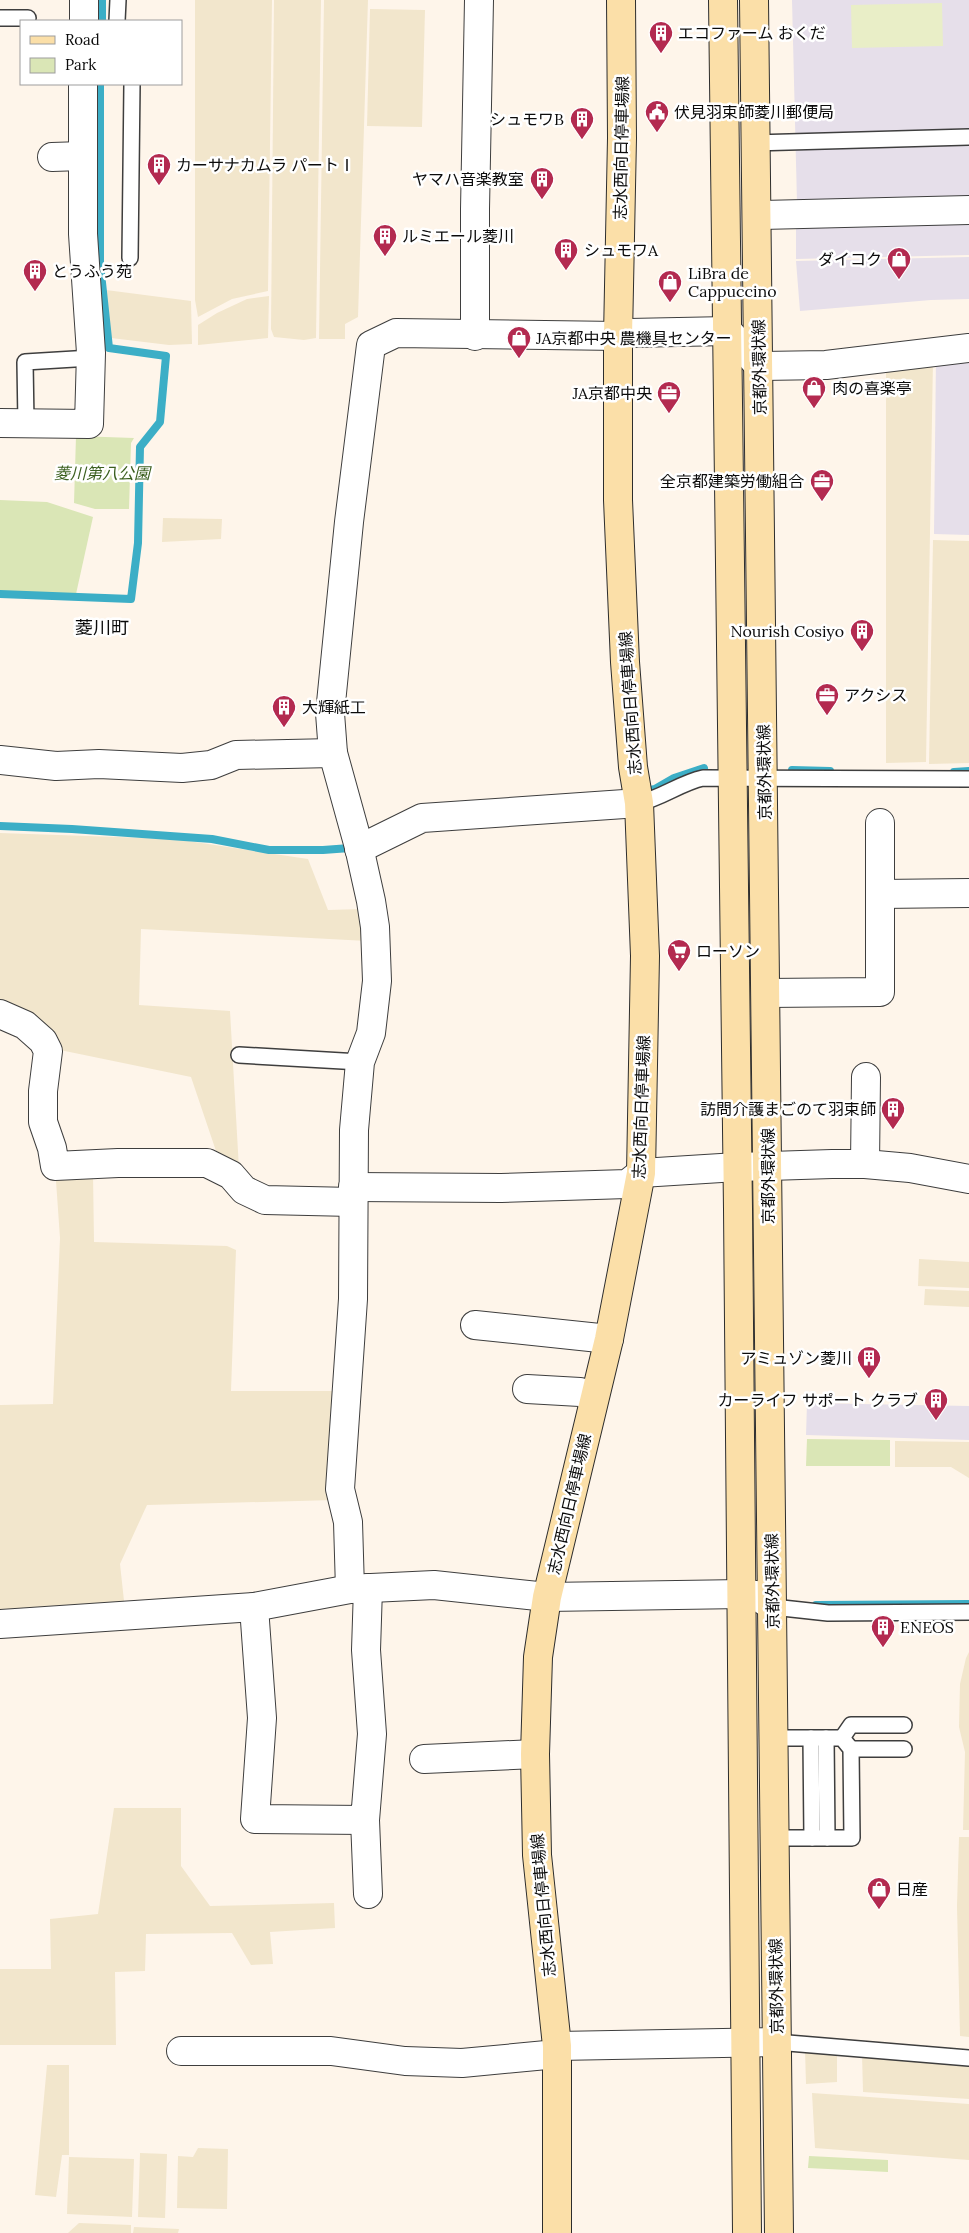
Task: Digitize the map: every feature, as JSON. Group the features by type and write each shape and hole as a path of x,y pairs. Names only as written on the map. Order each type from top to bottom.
{"street":[{"path":"84,0 84,20"},
{"path":"476,336 475,209 478,0"},
{"name":"志水西向日停車場線","path":"557,2233 557,2050 537,1855 535,1754 538,1657 547,1598 609,1339 641,1173 645,956 638,797 633,767 625,662 618,510 618,336 622,138 621,0"},
{"name":"京都外環状線","path":"723,0 748,2233"},
{"name":"京都外環状線","path":"754,0 779,2233"},
{"path":"13,423 89,424 90,358 83,234 83,85"},
{"path":"52,157 82,156"},
{"path":"757,215 969,210"},
{"path":"368,1894 365,1820 372,1734 359,1588 348,1522 340,1489 353,1299 354,1130 360,1062 371,1033 377,980 375,926 358,843 333,753 330,713 349,522 371,345 396,333 459,333 476,336 618,336 629,333 728,331 759,366 826,365 969,348"},
{"path":"0,760 56,766 99,764 182,768 211,765 236,755 333,753"},
{"path":"358,843 422,818 638,797"},
{"path":"766,993 880,992 880,823"},
{"path":"880,894 969,893"},
{"path":"0,1014 25,1025 43,1041 48,1051 44,1091 44,1122 55,1166 118,1163 207,1163 231,1175 244,1190 265,1200 353,1194 627,1184 641,1173 737,1167 865,1164 910,1168 969,1179"},
{"path":"865,1164 866,1077"},
{"path":"475,1325 609,1339"},
{"path":"527,1388 580,1392 594,1397"},
{"path":"0,1624 254,1607 359,1588 434,1585 547,1598 742,1594 756,1595 773,1607"},
{"path":"254,1607 262,1718 255,1818 365,1820"},
{"path":"424,1759 535,1754"},
{"path":"181,2051 331,2051 405,2061 462,2063 557,2050 776,2042"}],"lane":[{"path":"117,20 118,0"},
{"path":"0,18 28,18"},
{"path":"130,258 132,85"},
{"path":"756,143 969,137"},
{"path":"13,423 24,362 90,358"},
{"path":"638,797 651,800 686,781 703,778 969,779"},
{"path":"239,1055 360,1062"},
{"path":"773,1607 828,1613 969,1612"},
{"path":"774,1838 852,1838 846,1743 851,1725 904,1725"},
{"path":"774,1738 819,1738 846,1743 904,1748"},
{"path":"819,1738 827,1838"},
{"path":"812,1838 819,1738"},
{"path":"776,2042 969,2058"}],"shaded area":[{"path":"195,0 272,0 268,291 232,299 198,317 195,300"},
{"path":"274,0 321,0 316,338 304,340 274,337 271,329"},
{"path":"324,0 368,0 358,317 345,324 345,339 319,339"},
{"path":"792,0 969,0 969,202 797,203"},
{"path":"370,9 425,10 422,127 367,126"},
{"path":"969,222 969,255 796,259 796,228"},
{"path":"969,257 969,299 931,300 800,311 796,261"},
{"path":"106,290 191,301 192,344 169,345 111,338"},
{"path":"269,296 268,338 198,345 198,325 217,313 247,299"},
{"path":"969,353 969,535 934,534 936,357"},
{"path":"933,360 926,762 886,763 886,368"},
{"path":"163,518 222,519 221,539 162,542"},
{"path":"933,540 969,541 969,763 929,764"},
{"path":"0,833 175,839 308,859 328,910 362,909 367,941 141,929 139,1005 230,1011 239,1169 216,1151 191,1077 60,1050 0,1005"},
{"path":"93,1173 94,1242 227,1246 236,1250 231,1391 338,1391 334,1500 147,1505 120,1564 125,1610 0,1614 0,1405 53,1404 60,1238 56,1181 63,1174"},
{"path":"919,1259 969,1262 969,1288 918,1286"},
{"path":"925,1289 969,1291 969,1307 924,1305"},
{"path":"807,1403 969,1406 969,1440 806,1435"},
{"path":"895,1441 969,1442 969,1478 951,1467 895,1467"},
{"path":"969,1652 969,1830 963,1830 965,1752 959,1727 960,1684"},
{"path":"114,1808 181,1808 181,1866 210,1906 334,1903 335,1928 270,1932 273,1964 251,1965 232,1933 146,1934 145,1971 115,1972 116,2045 0,2045 0,1969 51,1969 50,1919 98,1914"},
{"path":"959,1837 969,1837 969,2037 960,2036 957,1906"},
{"path":"805,2050 837,2052 837,2082 806,2084"},
{"path":"862,2054 969,2063 969,2099 863,2092"},
{"path":"47,2065 69,2065 69,2155 62,2155 56,2197 35,2195"},
{"path":"812,2093 969,2104 969,2160 815,2148"},
{"path":"198,2148 228,2149 227,2209 177,2208 178,2156 193,2157"},
{"path":"140,2153 167,2154 165,2218 138,2217"},
{"path":"69,2157 134,2159 132,2217 67,2214"},
{"path":"79,2223 131,2225 131,2233 68,2233"},
{"path":"134,2227 179,2229 178,2233 133,2233"}],"green space":[{"path":"942,3 943,46 852,48 851,5"},
{"name":"菱川第八公園","path":"76,436 134,438 131,443 129,509 95,509 74,503"},
{"path":"0,500 47,502 93,517 76,594 0,591"},
{"path":"807,1439 890,1440 890,1466 806,1466"},
{"path":"809,2156 888,2160 888,2172 808,2168"}],"waterway":[{"path":"102,0 102,20"},
{"path":"0,594 131,599 138,543 140,447 160,422 166,356 109,348 100,264 100,85"},
{"path":"641,792 655,789 674,778 704,768"},
{"path":"792,770 830,771"},
{"path":"954,772 969,771"},
{"path":"0,826 212,839 269,850 323,850 354,846"},
{"path":"816,1605 969,1604"}],"place":[{"name":"エコファーム おくだ","path":"661,54"},
{"name":"伏見羽束師菱川郵便局","path":"657,133"},
{"name":"シュモワB","path":"582,140"},
{"name":"カーサナカムラ パートⅠ","path":"159,186"},
{"name":"ヤマハ音楽教室","path":"542,200"},
{"name":"ルミエール菱川","path":"385,257"},
{"name":"シュモワA","path":"566,271"},
{"name":"ダイコク","path":"899,280"},
{"name":"とうふう苑","path":"35,292"},
{"name":"LiBra de Cappuccino","path":"670,303"},
{"name":"JA京都中央 農機具センター","path":"519,359"},
{"name":"肉の喜楽亭","path":"814,409"},
{"name":"JA京都中央","path":"669,414"},
{"name":"全京都建築労働組合","path":"822,502"},
{"name":"Nourish Cosiyo","path":"862,652"},
{"name":"アクシス","path":"827,716"},
{"name":"大輝紙工","path":"284,728"},
{"name":"ローソン","path":"679,972"},
{"name":"訪問介護まごのて羽束師","path":"893,1130"},
{"name":"アミュゾン菱川","path":"869,1379"},
{"name":"カーライフ サポート クラブ","path":"936,1421"},
{"name":"ENEOS","path":"883,1648"},
{"name":"日産","path":"879,1910"}],"district":[{"name":"菱川町","path":"102,628"}]}
